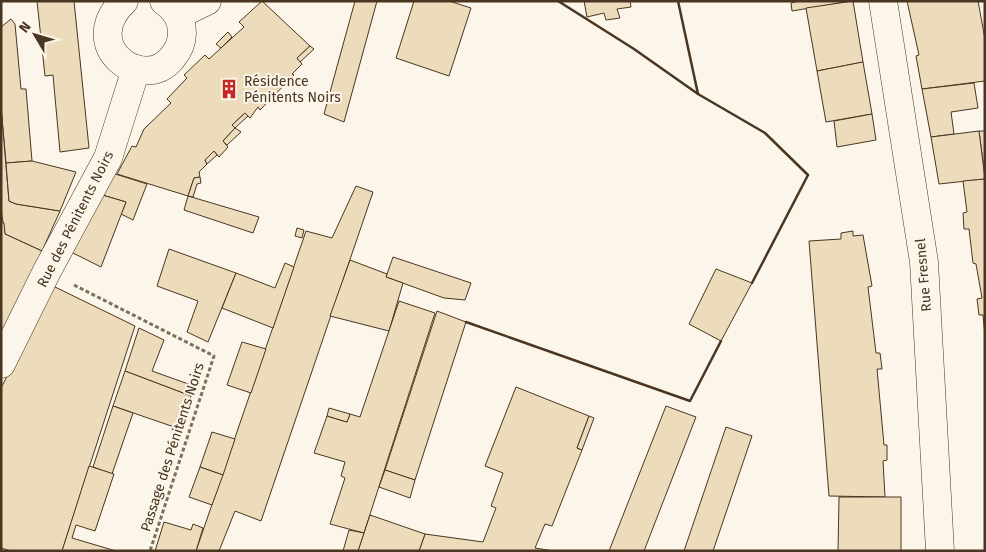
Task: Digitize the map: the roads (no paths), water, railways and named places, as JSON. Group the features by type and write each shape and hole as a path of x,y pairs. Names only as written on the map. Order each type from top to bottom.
{"street":[{"path":"124,1 109,20 107,33 109,45 115,56 124,64 136,69 148,70 160,67 170,60 178,50 182,39 182,26 171,8 207,1"},
{"name":"Rue Fresnel","path":"883,1 924,262 940,551"},
{"name":"Rue des Pénitents Noirs","path":"1,364 47,271 108,158 136,69"}],"place":[{"name":"Résidence Pénitents Noirs","path":"229,89"}]}
